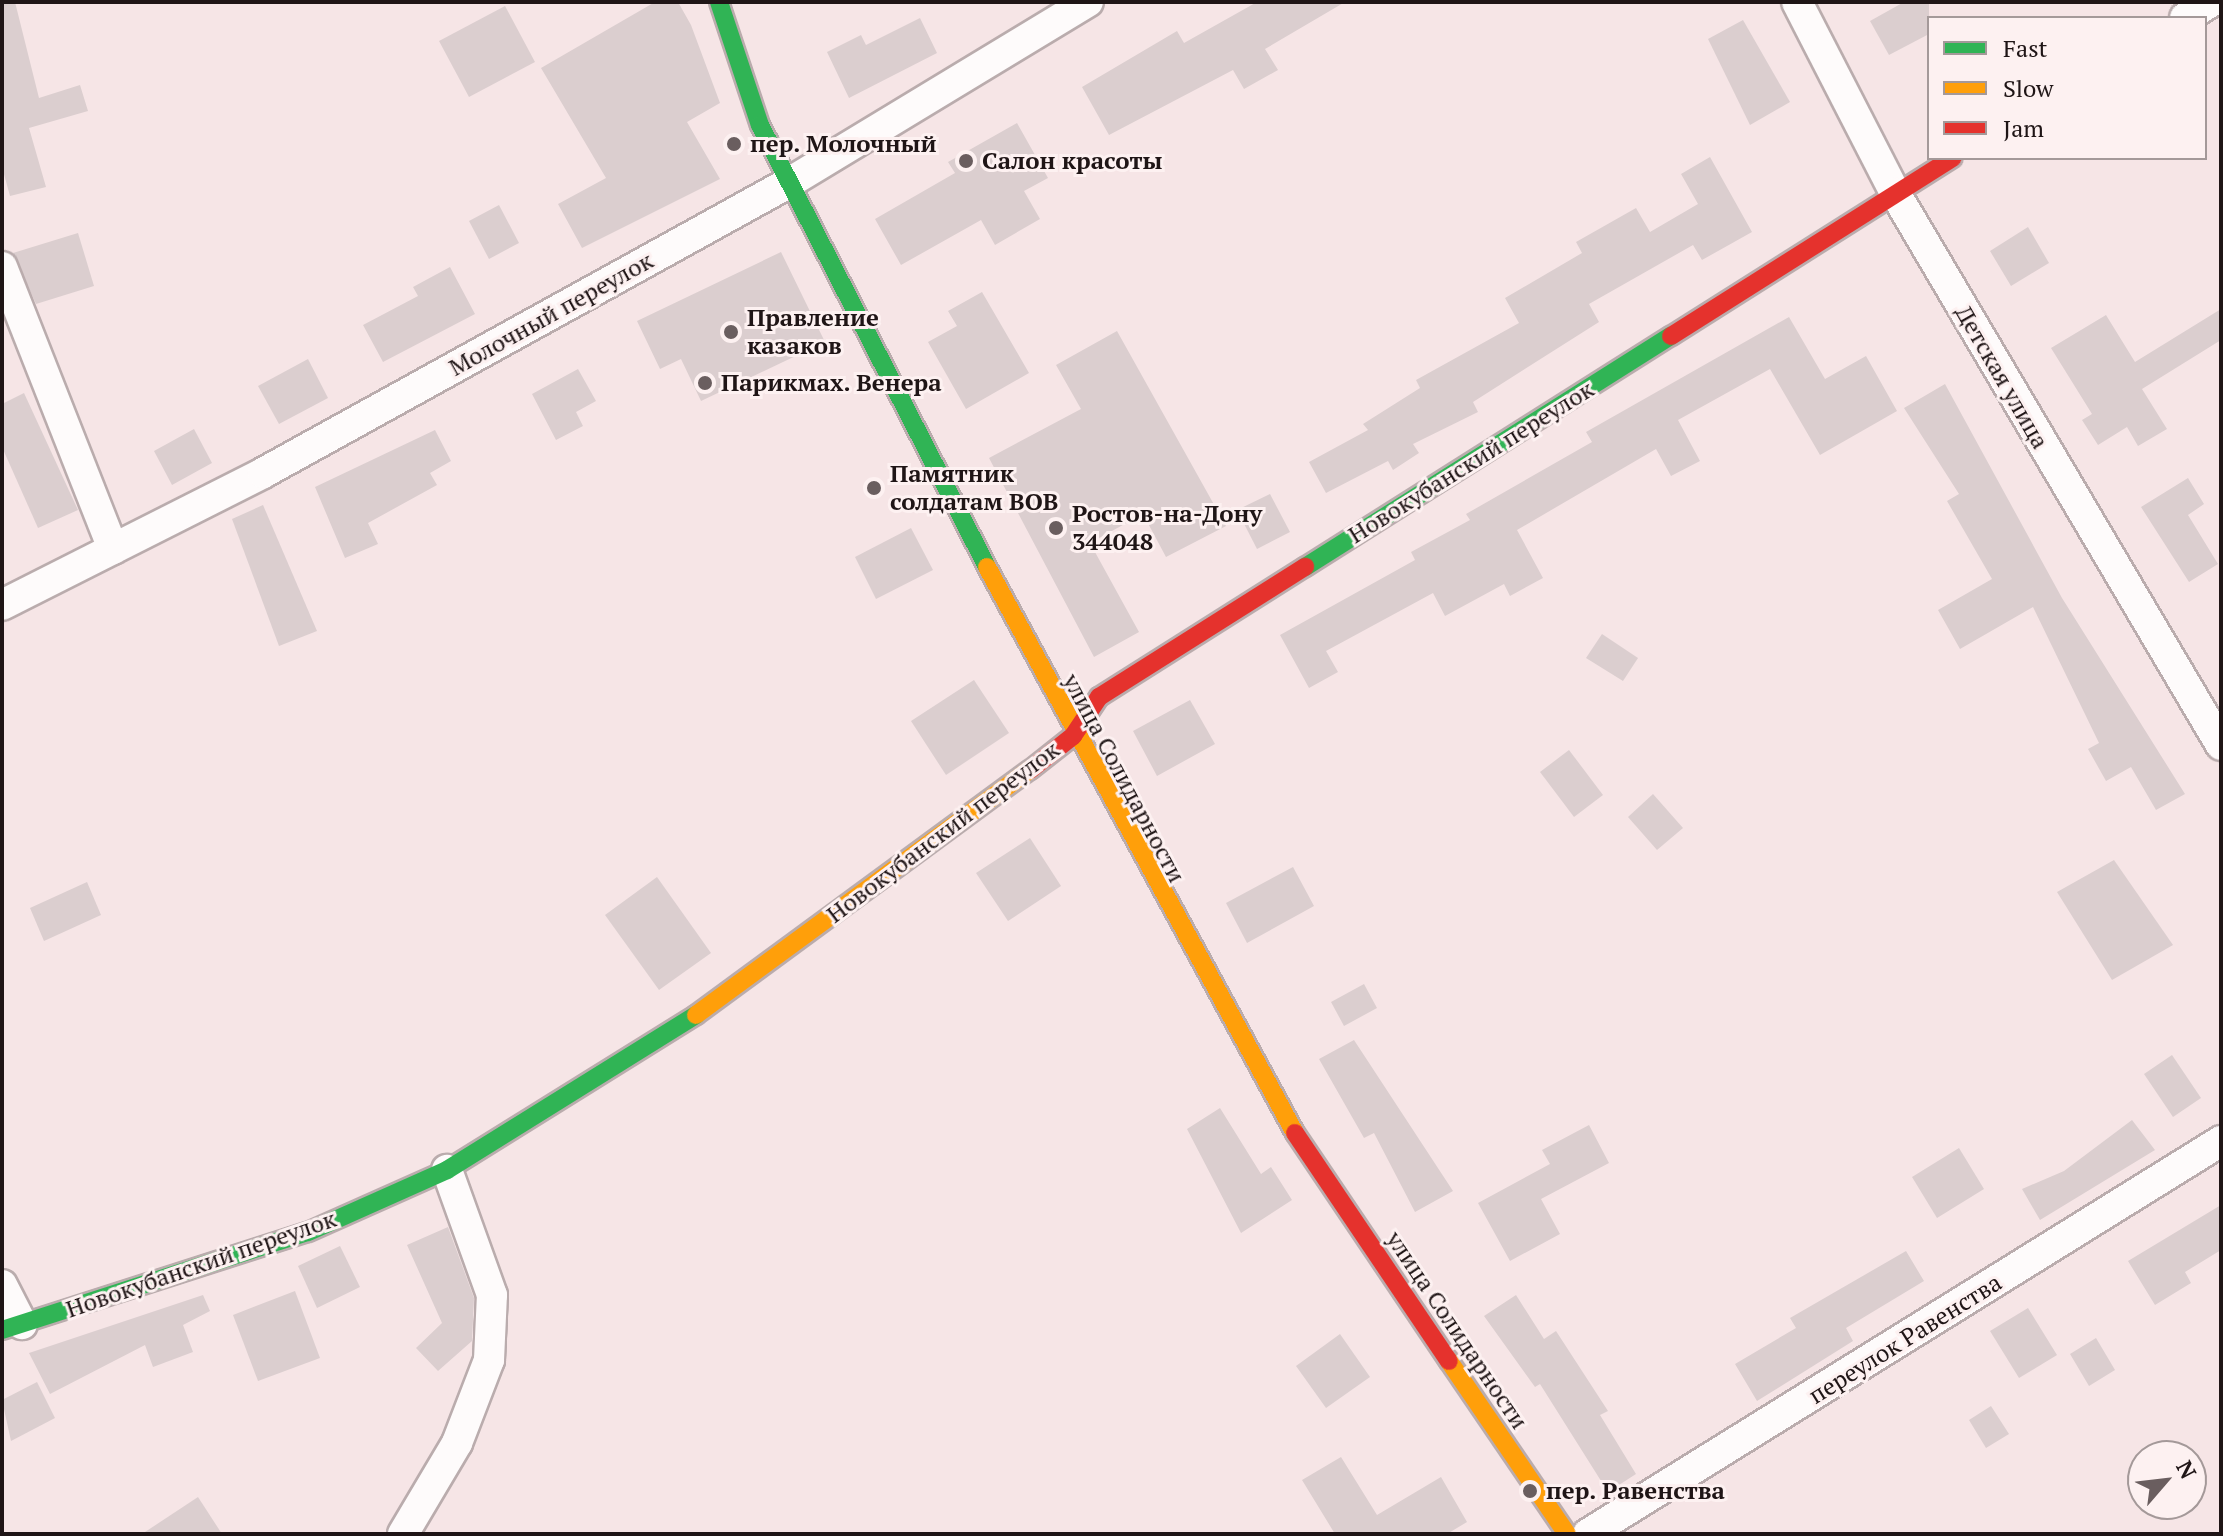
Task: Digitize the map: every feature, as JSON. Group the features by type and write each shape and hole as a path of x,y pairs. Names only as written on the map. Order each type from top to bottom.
{"street":[{"name":"улица Солидарности","path":"719,2 760,125 792,181 1073,736 1267,1092 1567,1534"},
{"name":"Молочный переулок","path":"2,605 113,549 792,181 1088,2"},
{"name":"Детская улица","path":"1797,2 1895,193 2221,745"},
{"path":"2188,16 2211,2"},
{"name":"Новокубанский переулок","path":"12,1327 308,1232 447,1170 699,1013 1073,736 1099,697 1950,160"},
{"path":"2,267 113,549"},
{"name":"переулок Равенства","path":"1588,1534 2221,1141"},
{"path":"403,1534 457,1443 489,1360 492,1295 447,1170"},
{"path":"2,1285 12,1327"}],"building":[{"path":"2,2 15,2 39,98 80,85 88,111 29,128 46,187 10,196 2,167"},
{"path":"655,2 678,2 691,25 720,103 687,122 720,179 582,248 558,204 606,178 541,68"},
{"path":"1257,2 1345,2 1265,49 1278,70 1244,89 1233,70 1109,135 1082,87 1177,31 1184,43"},
{"path":"1904,2 1929,2 1927,35 1889,55 1870,21"},
{"path":"505,6 535,62 469,97 439,41"},
{"path":"920,18 937,53 849,98 827,52 861,35 866,45"},
{"path":"1743,20 1790,102 1750,125 1708,39"},
{"path":"1017,123 1048,178 1024,191 1040,219 995,245 981,220 901,265 875,219 955,173 948,162"},
{"path":"1710,157 1752,232 1702,260 1693,245 1589,304 1599,322 1473,402 1478,412 1413,444 1419,453 1393,470 1388,461 1326,493 1309,462 1368,430 1363,424 1420,388 1416,380 1519,323 1505,298 1582,253 1576,242 1636,208 1650,232 1698,204 1681,174"},
{"path":"499,205 519,243 489,259 469,221"},
{"path":"2028,227 2049,263 2011,286 1990,251"},
{"path":"78,233 94,286 36,304 13,253"},
{"name":"Правление казаков","path":"781,252 825,342 701,401 681,359 660,369 637,321"},
{"path":"450,267 475,314 383,362 363,325 418,296 413,287"},
{"path":"982,292 1029,373 966,409 928,342 957,326 948,311"},
{"path":"2221,309 2221,340 2142,389 2167,429 2138,446 2127,427 2098,445 2082,420 2092,414 2051,348 2106,315 2135,362"},
{"path":"1789,317 1825,379 1866,356 1897,411 1820,455 1770,369 1678,420 1700,461 1671,476 1656,449 1517,530 1543,578 1510,596 1504,584 1445,616 1433,593 1326,651 1338,672 1309,688 1280,635 1415,560 1411,552 1470,520 1466,514 1592,442 1586,432"},
{"path":"1117,331 1226,526 1166,557 1143,514 1090,543 1139,632 1094,657 989,458 1081,409 1056,365"},
{"path":"308,359 328,398 279,424 258,386"},
{"path":"578,369 596,401 576,412 583,426 556,440 532,394"},
{"path":"1945,384 2062,598 2185,794 2156,810 2131,767 2106,781 2088,749 2099,743 2033,607 1960,649 1938,610 1992,579 1947,501 1959,494 1904,408"},
{"path":"24,393 78,510 38,528 2,447 2,404"},
{"path":"194,429 212,463 172,485 154,451"},
{"path":"435,430 451,461 430,473 437,485 368,523 378,544 345,558 315,487"},
{"path":"2188,478 2204,504 2188,515 2218,564 2189,582 2141,507"},
{"path":"1270,494 1290,532 1257,549 1237,510"},
{"path":"263,505 317,631 279,646 232,519"},
{"path":"911,528 933,570 876,599 855,557"},
{"path":"1602,634 1638,658 1623,681 1586,658"},
{"path":"974,680 1009,733 946,775 911,721"},
{"path":"1190,700 1215,744 1157,776 1133,731"},
{"path":"1569,750 1603,795 1574,817 1540,772"},
{"path":"1653,794 1683,828 1657,850 1628,817"},
{"path":"1030,838 1061,886 1008,921 976,873"},
{"path":"2114,860 2173,945 2112,980 2057,892"},
{"path":"1293,867 1314,906 1247,943 1226,903"},
{"path":"657,877 711,953 659,990 605,915"},
{"path":"87,882 101,915 44,941 30,908"},
{"path":"1364,984 1377,1008 1344,1026 1331,1002"},
{"path":"1354,1040 1453,1191 1415,1212 1374,1133 1364,1138 1319,1059"},
{"path":"2172,1055 2201,1098 2173,1117 2144,1074"},
{"path":"1220,1108 1261,1174 1271,1167 1292,1200 1241,1233 1187,1129"},
{"path":"2132,1120 2155,1150 2040,1220 2022,1189 2064,1171"},
{"path":"1589,1125 1609,1163 1541,1199 1560,1234 1510,1261 1478,1203 1550,1164 1542,1150"},
{"path":"1959,1148 1984,1189 1937,1218 1912,1177"},
{"path":"2221,1205 2221,1250 2185,1272 2191,1283 2155,1305 2128,1261"},
{"path":"448,1227 474,1298 472,1341 438,1371 416,1348 442,1323 407,1245"},
{"path":"340,1246 360,1287 317,1308 298,1266"},
{"path":"1906,1251 1924,1281 1846,1328 1853,1341 1757,1401 1735,1364 1796,1328 1790,1318"},
{"path":"295,1291 320,1358 258,1381 233,1315"},
{"path":"203,1295 210,1311 183,1325 193,1352 153,1367 145,1345 50,1394 29,1353"},
{"path":"1516,1295 1544,1339 1556,1331 1608,1411 1600,1415 1636,1474 1608,1492 1540,1384 1535,1387 1484,1316"},
{"path":"2028,1308 2057,1355 2019,1378 1990,1331"},
{"path":"1340,1334 1370,1377 1326,1408 1296,1366"},
{"path":"2096,1338 2115,1370 2089,1386 2070,1354"},
{"path":"37,1382 55,1418 11,1441 2,1400"},
{"path":"1991,1406 2009,1434 1986,1448 1969,1420"},
{"path":"1341,1457 1377,1515 1441,1477 1467,1522 1447,1534 1335,1534 1302,1480"},
{"path":"198,1497 222,1534 142,1534"}],"traffic: fast":[{"path":"719,2 760,125 987,567"},
{"path":"1305,567 1671,336"},
{"path":"2,1330 308,1232 447,1170 696,1015"}],"traffic: slow":[{"path":"987,567 1295,1133"},
{"path":"696,1015 1030,770"},
{"path":"1449,1361 1567,1534"}],"traffic: jam":[{"path":"1671,336 1950,160"},
{"path":"1030,770 1073,736 1099,697 1305,567"},
{"path":"1295,1133 1449,1361"}],"place":[{"name":"пер. Молочный","path":"734,144"},
{"name":"Салон красоты","path":"966,161"},
{"name":"Правление казаков","path":"731,332"},
{"name":"Парикмах. Венера","path":"705,383"},
{"name":"Памятник солдатам ВОВ","path":"874,488"},
{"name":"Ростов-на-Дону 344048","path":"1056,528"},
{"name":"пер. Равенства","path":"1530,1491"}]}
